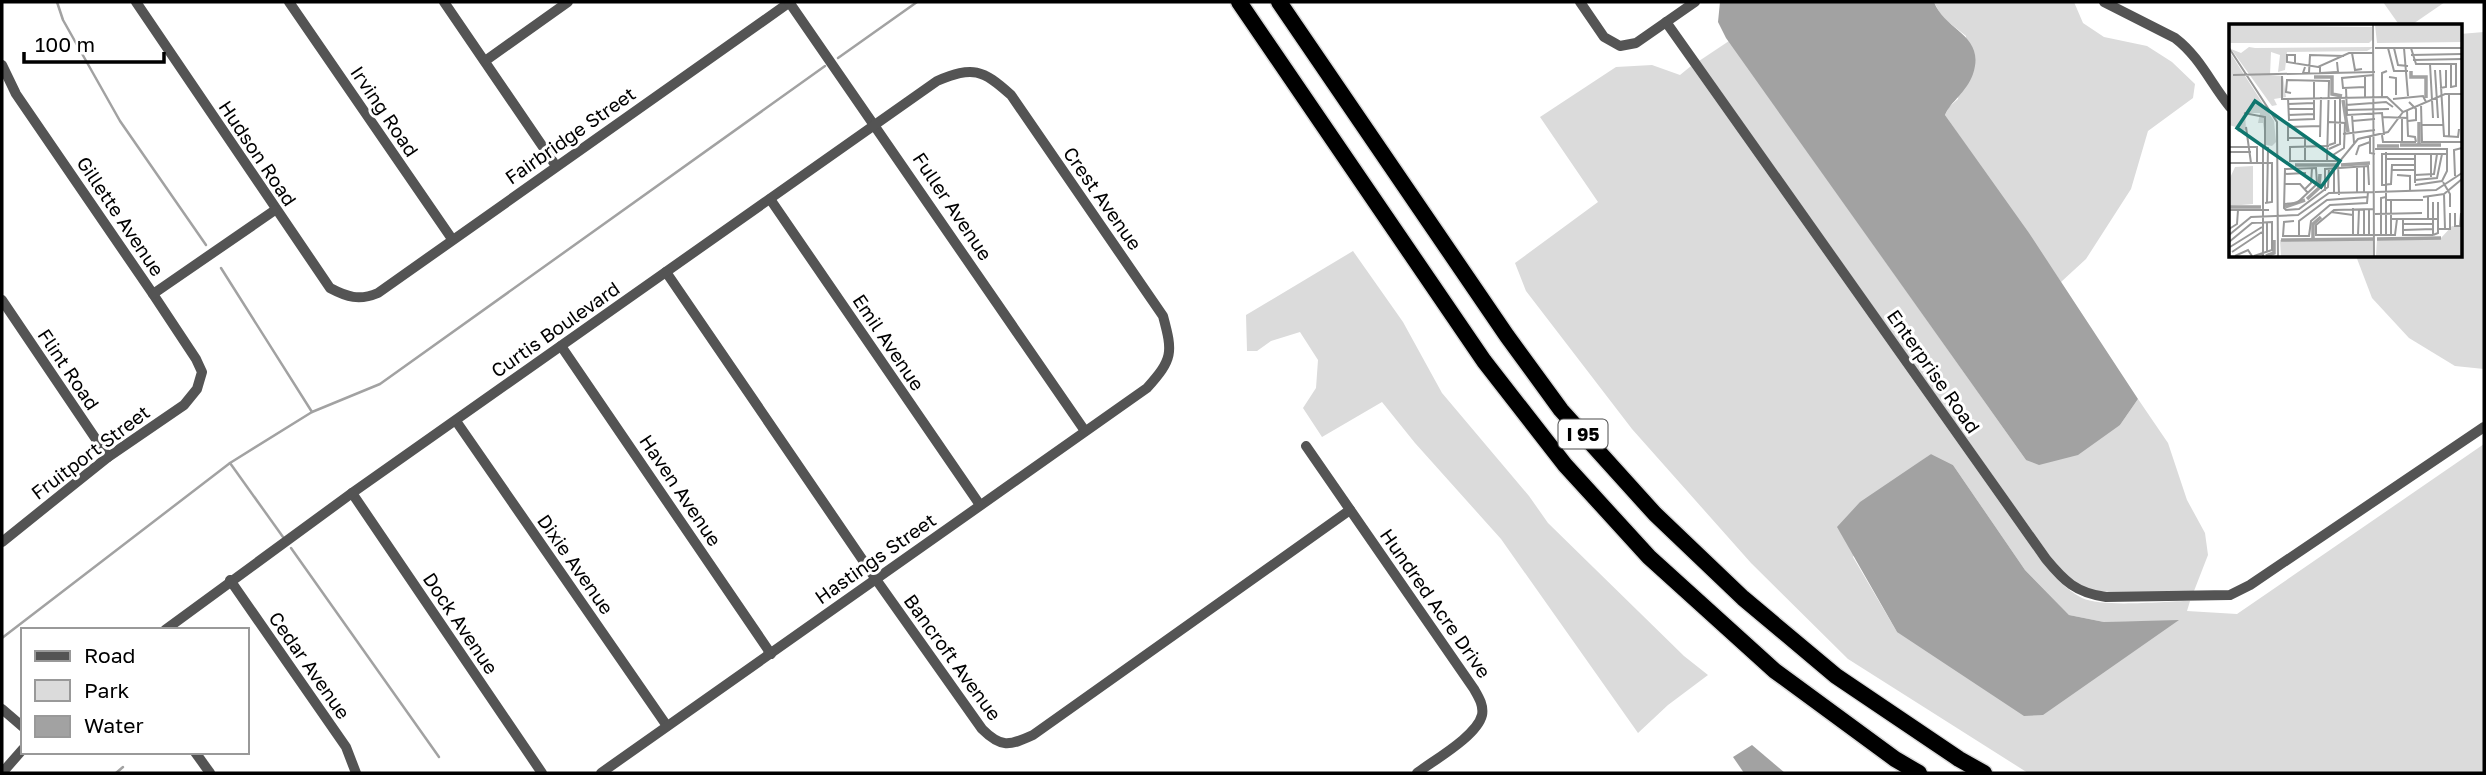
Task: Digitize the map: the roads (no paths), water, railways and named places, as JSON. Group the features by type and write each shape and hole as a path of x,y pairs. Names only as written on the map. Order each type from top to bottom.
{"highway":[{"name":"I 95","path":"1239,2 1485,361 1565,465 1649,557 1775,671 1895,759 1919,773"},
{"name":"I 95","path":"1279,2 1523,357 1562,410 1655,514 1743,598 1836,677 1984,773"}],"street":[{"name":"Hudson Road","path":"136,2 330,288 350,298 369,296"},
{"name":"Irving Road","path":"289,2 452,239"},
{"path":"444,2 556,166"},
{"path":"485,61 568,2"},
{"name":"Fairbridge Street","path":"369,296 790,2"},
{"name":"Fuller Avenue","path":"790,2 1085,431"},
{"path":"1580,2 1604,37 1620,46 1636,43 1696,2"},
{"path":"2104,2 2184,45 2229,104"},
{"name":"Enterprise Road","path":"1666,22 2046,559 2063,579 2086,594 2106,597 2230,595 2250,585 2484,427"},
{"name":"Gillette Avenue","path":"2,65 16,94 196,359 202,372 197,389"},
{"name":"Curtis Boulevard","path":"168,628 352,493 937,81 956,73 972,71"},
{"name":"Crest Avenue","path":"972,71 990,76 1011,95 1163,316 1170,342 1166,367"},
{"name":"Emil Avenue","path":"770,199 980,505"},
{"path":"153,294 275,210"},
{"name":"Bancroft Avenue","path":"666,272 875,578 982,729 1002,744 1014,744 1032,735 1350,510"},
{"name":"Flint Road","path":"2,300 108,457"},
{"name":"Haven Avenue","path":"561,346 771,653"},
{"name":"Hastings Street","path":"601,773 1147,388 1166,367"},
{"name":"Fruitport Street","path":"4,537 108,457 184,405 197,389"},
{"name":"Dixie Avenue","path":"456,421 667,726"},
{"name":"Hundred Acre Drive","path":"1306,446 1481,702 1482,715 1466,737 1417,773"},
{"name":"Dock Avenue","path":"352,493 542,773"},
{"name":"Cedar Avenue","path":"230,580 346,747 356,773"},
{"path":"2,709 21,725"},
{"path":"2,773 21,751"},
{"path":"196,754 210,773"}],"water":[{"path":"1720,2 1934,2 1939,12 1969,42 1976,61 1970,81 1945,115 2029,233 2138,399 2120,425 2078,455 2039,465 2026,460 1726,38 1718,22"},
{"path":"1931,454 1953,465 2025,570 2069,615 2104,622 2179,620 2043,715 2024,716 1897,632 1837,527 1860,502"},
{"path":"1752,745 1785,773 1744,773 1733,757"}],"waterway":[{"path":"57,2 63,20 120,121 206,245"},
{"path":"838,58 917,2"},
{"path":"2,638 230,463 312,412 380,384 825,66"},
{"path":"221,268 312,412"},
{"path":"230,463 283,537"},
{"path":"291,548 439,757"},
{"path":"116,773 123,767"}]}
